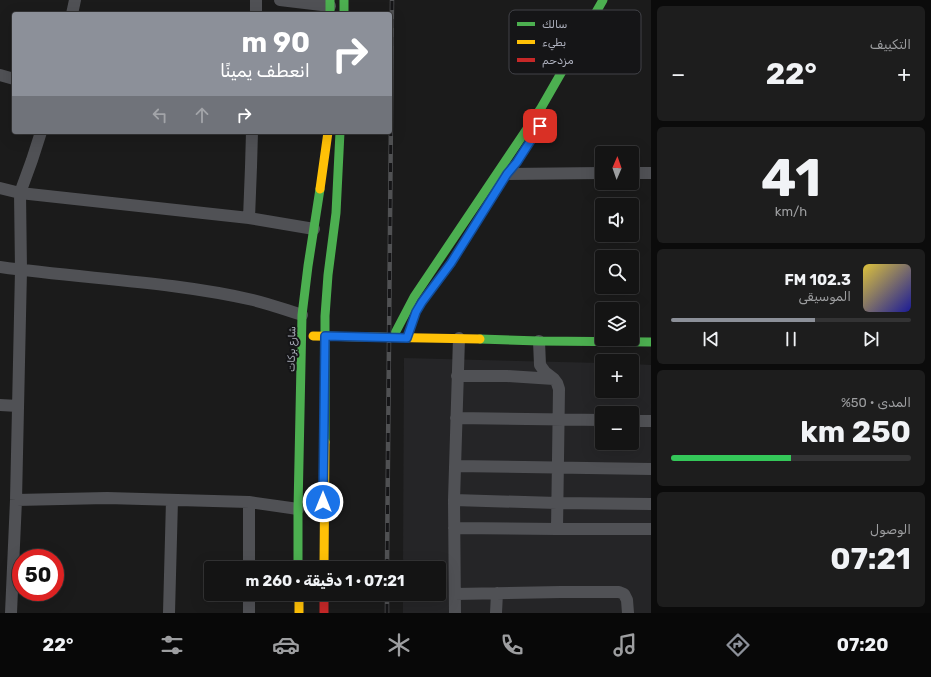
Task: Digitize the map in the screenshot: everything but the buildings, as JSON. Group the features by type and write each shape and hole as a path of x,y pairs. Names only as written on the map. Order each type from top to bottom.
{"main road":[{"path":"344,0 344,12"},
{"path":"597,10 603,0"},
{"path":"393,337 404,314 418,291 541,108 561,74"},
{"name":"شارع بركات","path":"298,561 302,315 328,134"},
{"path":"324,561 325,316 336,213 340,134"},
{"path":"499,186 510,171"},
{"path":"407,338 410,327"},
{"path":"302,335 539,341 651,342"},
{"path":"299,601 299,613"},
{"path":"324,601 324,613"}],"street":[{"path":"73,12 76,0"},
{"path":"256,0 256,12"},
{"path":"280,0 330,7"},
{"path":"0,75 12,78"},
{"path":"12,613 21,270 20,193 40,134"},
{"path":"249,218 252,134"},
{"path":"510,171 595,173"},
{"path":"639,173 651,173"},
{"path":"0,188 20,193 249,218 314,229"},
{"path":"0,267 199,290 254,300 302,315"},
{"path":"455,613 454,500 458,338"},
{"path":"539,341 540,365 545,372 554,379 559,389 557,529"},
{"path":"457,376 507,376 554,379"},
{"path":"0,405 18,406"},
{"path":"456,418 595,420"},
{"path":"639,421 651,421"},
{"path":"455,466 651,469"},
{"path":"16,500 107,498 249,502 298,509"},
{"path":"169,613 172,500"},
{"path":"454,500 651,504"},
{"path":"249,502 249,561"},
{"path":"454,528 651,529"},
{"path":"455,594 619,592 624,594 627,600 628,613"},
{"path":"496,613 497,593"},
{"path":"249,601 249,613"}],"shaded area":[{"path":"404,358 595,363 595,398 639,398 639,364 651,365 651,613 403,613 403,601 446,601 446,561 403,561"}],"railway":[{"path":"392,0 392,12"},
{"path":"387,561 391,134"},
{"path":"387,601 387,613"}],"traffic: fast":[{"path":"330,0 330,12"},
{"path":"344,0 344,12"},
{"path":"597,10 603,0"},
{"path":"393,337 414,297 541,108 561,74"},
{"path":"325,442 325,316 328,275 336,213 340,134"},
{"path":"298,561 302,315 320,189"},
{"path":"480,339 651,342"}],"traffic: slow":[{"path":"320,189 328,134"},
{"path":"313,336 480,339"},
{"path":"324,561 325,442"},
{"path":"299,601 299,613"}],"traffic: jam":[{"path":"324,601 324,613"}],"route":[{"path":"323,502 325,336 407,338 416,312 422,302 451,263 507,174 517,162 540,126"}]}
